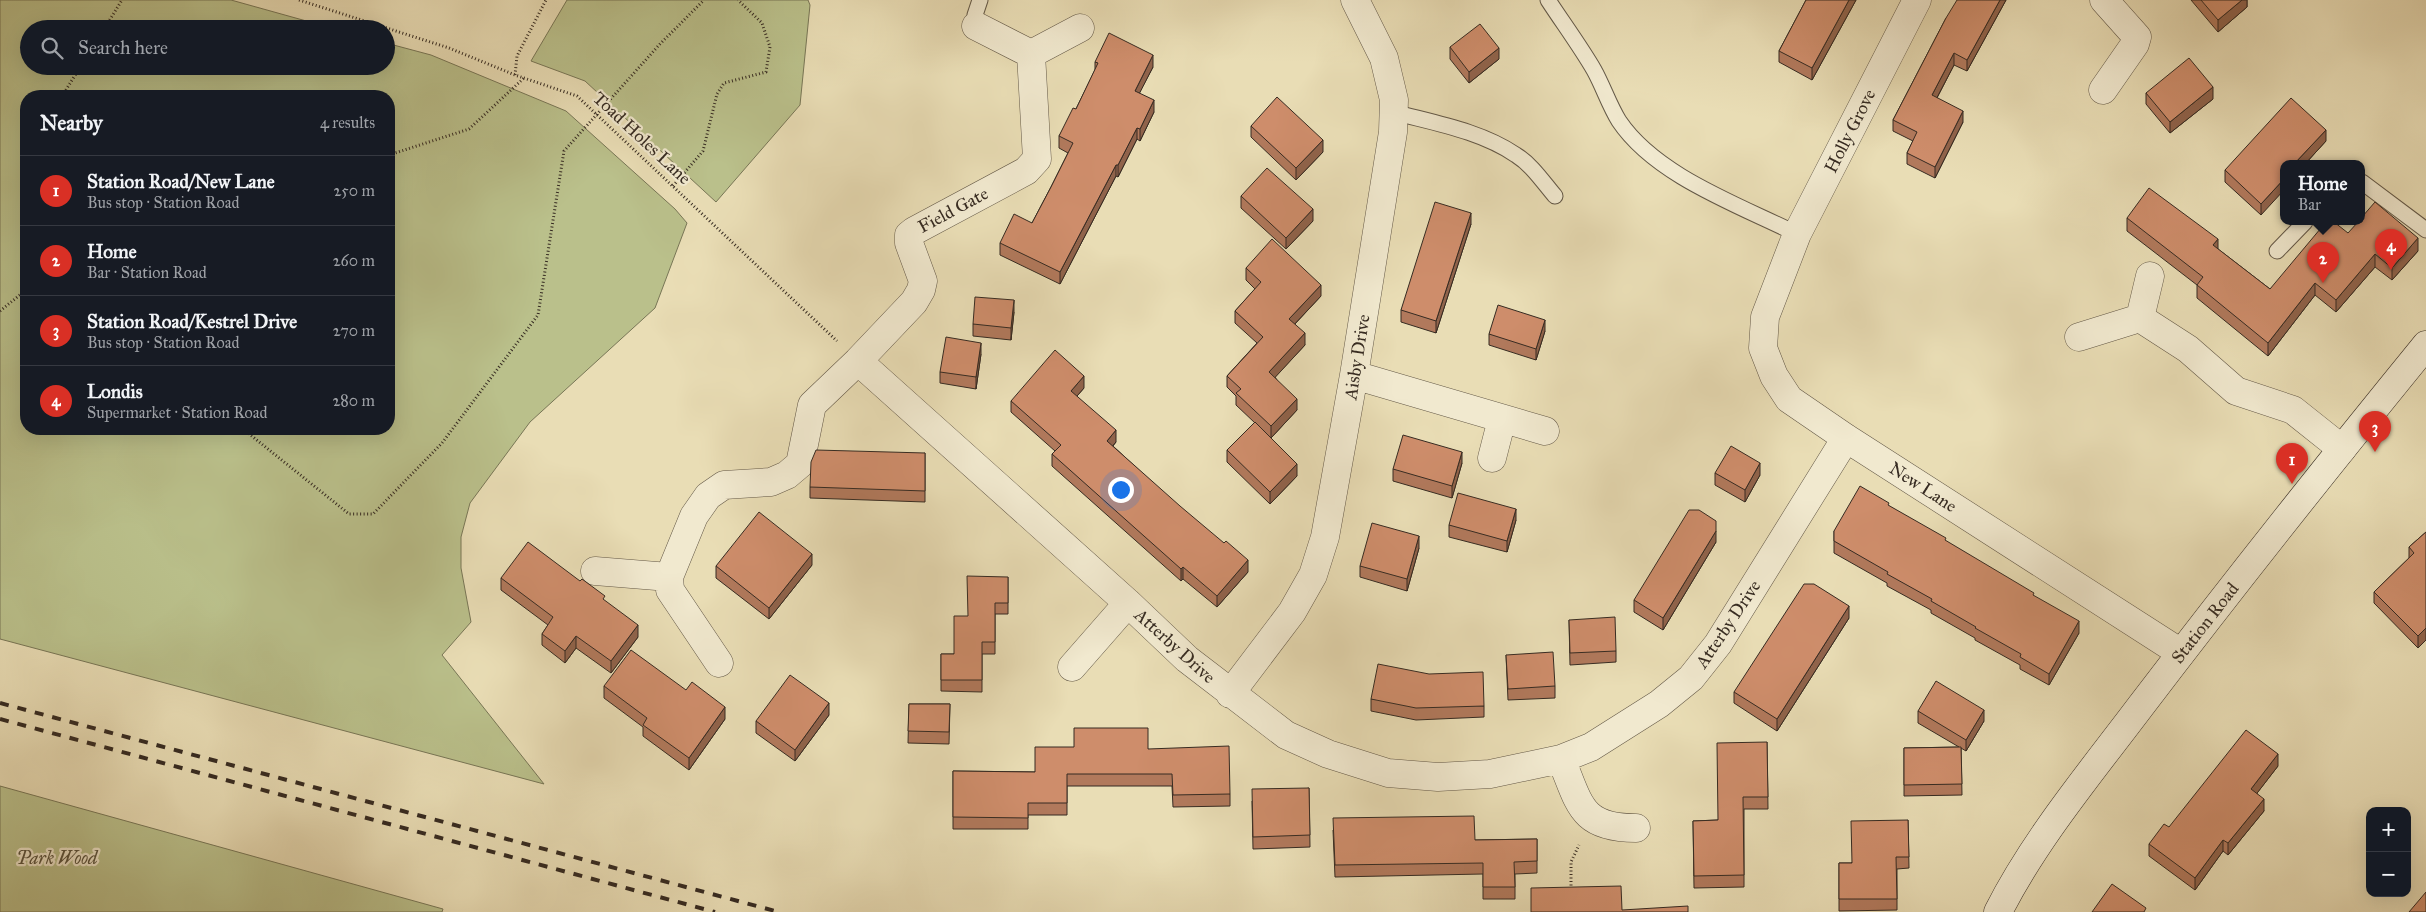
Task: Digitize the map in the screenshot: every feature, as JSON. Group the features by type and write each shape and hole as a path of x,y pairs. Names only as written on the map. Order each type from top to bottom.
{"street":[{"name":"Aisby Drive","path":"1230,694 1292,612 1313,575 1325,537 1354,375 1393,132 1394,100 1384,58 1355,0"},
{"name":"Holly Grove","path":"1785,262 1797,234 1917,0"},
{"path":"2103,90 2135,44 2137,36 2104,0"},
{"path":"978,13 1031,54 1080,28"},
{"name":"Field Gate","path":"858,361 914,302 921,290 922,281 909,243 910,235 914,230 1026,171 1037,159 1031,54"},
{"name":"New Lane","path":"1785,262 1765,318 1764,348 1774,376 1789,399 1846,438 2181,653"},
{"path":"2140,318 2150,276"},
{"path":"2080,337 2140,318"},
{"path":"2140,318 2188,349 2236,391 2293,410 2342,449"},
{"name":"Station Road","path":"1998,912 2010,888 2072,797 2181,653 2426,345"},
{"path":"719,663 670,590 669,577 694,516 708,496 724,485 771,482 787,475 800,464 812,405 858,361"},
{"name":"Atterby Drive","path":"858,361 1128,603 1187,659 1230,694 1286,735 1328,754 1388,773 1438,777 1490,774 1561,759 1591,747 1659,704 1691,678 1718,644 1846,438"},
{"path":"1354,375 1544,431"},
{"path":"1492,458 1502,419"},
{"path":"595,571 669,577"},
{"path":"1072,667 1128,603"},
{"path":"1561,759 1578,799 1591,819 1614,828 1636,828"}],"lane":[{"path":"1548,0 1593,69 1620,121 1640,144 1662,163 1690,181 1797,234"},
{"path":"1393,112 1450,128 1498,145 1517,155 1556,196"},
{"path":"2365,184 2426,230"},
{"path":"2277,251 2301,225"}],"path":[{"path":"110,20 122,0"},
{"name":"Toad Holes Lane","path":"299,0 362,20"},
{"path":"515,74 517,56 546,0"},
{"path":"250,435 349,514 373,514 442,444 538,315 564,151 660,44 704,0"},
{"path":"673,186 703,151 717,94 724,83 766,72 770,48 762,23 738,0"},
{"name":"Toad Holes Lane","path":"395,31 450,48 525,78 577,96 858,361"},
{"path":"66,90 75,75"},
{"path":"395,153 468,129 525,78"},
{"path":"0,311 20,295"},
{"path":"1571,895 1572,862 1591,819"}],"green space":[{"path":"0,0 231,0 303,20 20,20 20,75 395,75 395,45 431,55 566,111 675,209 687,223 655,308 530,422 470,503 461,537 461,568 471,622 442,655 544,784 0,639"},
{"path":"567,0 808,0 810,5 800,105 716,202 585,81 531,61"},
{"name":"Park Wood","path":"0,786 443,909 442,912 0,912"}],"building":[{"path":"1806,0 1849,0 1812,68 1779,51"},
{"path":"1957,0 2000,0 1967,60 1954,53 1932,95 1963,111 1935,167 1907,153 1917,132 1893,120"},
{"path":"2201,0 2242,0 2218,20"},
{"path":"1480,24 1499,48 1469,72 1450,47"},
{"path":"1109,33 1153,55 1135,91 1154,100 1140,129 1137,128 1118,165 1116,165 1060,272 1000,243 1014,214 1032,223 1051,187 1073,143 1059,136 1073,108 1076,109 1098,63 1095,62"},
{"path":"2189,58 2213,87 2170,122 2146,93"},
{"path":"1277,97 1323,140 1296,168 1251,126"},
{"path":"2291,98 2326,130 2298,160 2280,160 2280,183 2261,204 2225,170"},
{"path":"1267,168 1313,209 1286,238 1241,196"},
{"path":"2149,188 2218,239 2213,245 2270,289 2323,225 2338,225 2348,233 2355,225 2365,225 2365,214 2375,202 2418,238 2392,268 2375,254 2336,300 2315,283 2268,343 2197,285 2203,277 2127,218"},
{"path":"1435,202 1471,213 1436,321 1401,310"},
{"path":"1272,239 1321,285 1289,319 1305,333 1269,372 1297,399 1271,426 1236,393 1241,389 1227,376 1263,337 1235,311 1261,282 1246,268"},
{"path":"975,297 1014,300 1011,328 973,324"},
{"path":"1498,305 1545,320 1536,349 1489,334"},
{"path":"946,337 981,343 976,377 940,372"},
{"path":"1055,350 1084,376 1071,391 1116,430 1107,441 1180,506 1224,543 1226,541 1248,560 1217,596 1183,567 1181,569 1052,454 1061,445 1011,401"},
{"path":"1255,422 1297,464 1270,492 1227,450"},
{"path":"1403,435 1462,452 1452,486 1393,469"},
{"path":"1731,446 1760,463 1745,490 1715,473"},
{"path":"816,450 925,453 925,491 810,487 811,462"},
{"path":"1860,486 1889,503 1888,505 1946,538 1945,540 2034,593 2033,595 2079,621 2049,674 2020,657 2021,654 1975,628 1931,601 1932,599 1834,541 1834,531"},
{"path":"1458,493 1516,509 1507,541 1449,525"},
{"path":"1689,510 1699,510 1716,521 1716,531 1663,618 1634,600"},
{"path":"759,512 812,554 769,608 716,566"},
{"path":"1372,523 1419,536 1407,579 1360,566"},
{"path":"2426,532 2426,628 2418,636 2374,592 2414,553 2409,547"},
{"path":"528,542 580,581 582,579 605,596 603,599 638,625 611,661 576,636 565,651 542,634 553,617 501,578"},
{"path":"967,576 1008,577 1008,603 995,603 995,642 982,642 982,680 941,680 941,654 954,654 954,616 968,616"},
{"path":"1804,584 1814,584 1849,606 1777,719 1734,692"},
{"path":"1615,617 1616,651 1570,653 1569,620"},
{"path":"631,650 686,690 692,682 725,707 689,758 643,725 647,718 604,686"},
{"path":"1553,652 1555,686 1508,689 1506,655"},
{"path":"1378,664 1429,674 1483,672 1484,706 1416,708 1371,699"},
{"path":"790,675 829,703 795,750 756,721"},
{"path":"1936,681 1984,710 1966,740 1918,711"},
{"path":"909,704 950,704 949,732 908,731"},
{"path":"1074,728 1148,728 1148,749 1229,746 1230,794 1173,795 1172,774 1067,774 1067,803 1028,803 1028,818 953,817 953,771 1035,772 1035,747 1074,747"},
{"path":"2246,730 2278,754 2251,789 2264,799 2228,843 2223,840 2195,878 2149,844 2164,824 2169,827"},
{"path":"1767,742 1768,797 1743,797 1744,875 1694,876 1693,821 1718,820 1717,743"},
{"path":"1961,747 1962,784 1904,785 1904,748"},
{"path":"1309,788 1310,835 1253,837 1252,789"},
{"path":"1474,816 1475,840 1537,839 1537,861 1514,862 1515,887 1483,887 1483,863 1335,865 1333,818"},
{"path":"1908,820 1909,857 1896,857 1897,899 1839,899 1839,863 1852,863 1851,821"},
{"path":"2112,884 2146,908 2144,912 2092,912"},
{"path":"1621,886 1622,910 1688,906 1688,912 1531,912 1531,888"},
{"path":"2426,892 2426,912 2409,912"}],"railway":[{"path":"0,703 779,912"},
{"path":"0,719 715,912"}],"place":[{"name":"Londis","path":"2391,270"},
{"name":"Home","path":"2323,283"},
{"name":"Station Road/Kestrel Drive","path":"2375,452"},
{"name":"Station Road/New Lane","path":"2292,484"}]}
